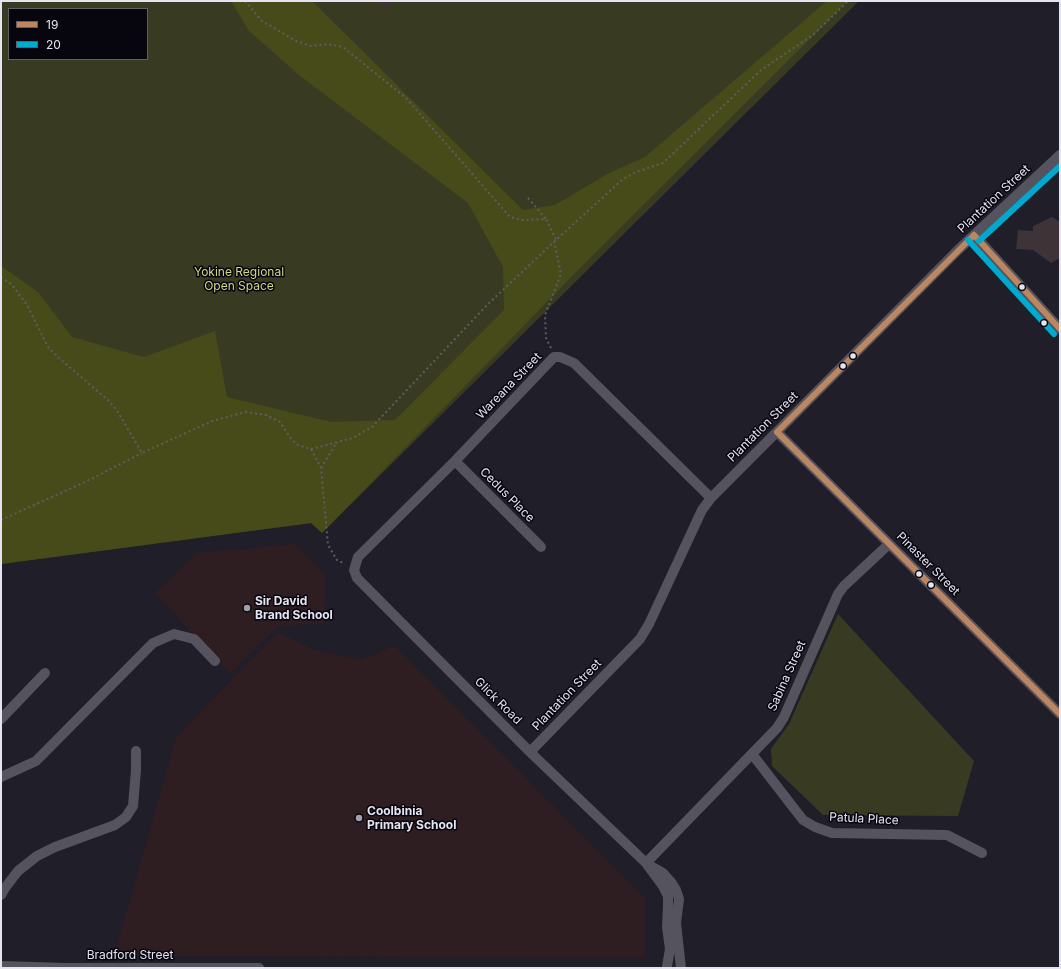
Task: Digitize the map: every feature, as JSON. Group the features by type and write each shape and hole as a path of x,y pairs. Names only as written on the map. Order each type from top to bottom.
{"street":[{"name":"Plantation Street","path":"530,752 640,639 649,624 702,510 711,498 974,235 1060,155"},
{"path":"974,235 1060,329"},
{"name":"Wareana Street","path":"354,570 358,558 455,461 554,357 560,357 574,363 711,498"},
{"name":"Pinaster Street","path":"777,432 1060,714"},
{"name":"Cedus Place","path":"455,461 541,547"},
{"name":"Sabina Street","path":"646,863 777,728 784,717 838,594 844,586 888,544"},
{"name":"Glick Road","path":"354,570 357,578 530,752 646,863 663,886 668,896 667,928 670,949 666,967"},
{"path":"1,777 36,761 153,642 174,634 194,640 215,661"},
{"path":"1,719 45,673"},
{"path":"1,895 18,871 37,856 55,847 115,825 126,817 132,806 136,770 136,751"},
{"name":"Patula Place","path":"752,754 803,820 815,827 832,833 947,835 982,853"},
{"name":"Glick Road","path":"646,863 663,873 676,890 679,899 676,923 681,968"},
{"path":"666,967 675,965 681,968"},
{"name":"Bradford Street","path":"1,966 66,968 259,968"}],"path":[{"path":"245,1 262,21 296,41 311,46 328,44 343,47 406,98 510,217 521,220 546,219"},
{"path":"1,520 85,482 212,421 246,412 266,415 280,422 291,439 298,445 311,449 353,438 372,427 488,304 623,178 663,163 761,70 813,35 848,1"},
{"path":"528,198 546,219 555,241 561,274 545,315 546,338 554,357"},
{"path":"1,277 12,285 27,305 48,347 109,401 118,412 142,454"},
{"path":"321,468 337,441"},
{"path":"311,449 321,468 328,545 337,560 354,570"}],"shaded area":[{"name":"Sir David Brand School","path":"295,544 326,576 324,623 277,627 230,674 155,593 196,553"},
{"name":"Coolbinia Primary School","path":"278,632 314,650 360,660 395,646 646,899 645,957 114,956 176,737"}],"green space":[{"name":"Yokine Regional Open Space","path":"1,1 859,1 322,533 311,523 1,564"},
{"path":"231,1 312,1 523,210 555,205 609,173 645,157 827,1 848,1 582,266 322,533 311,523 1,564 1,266 38,292 72,337 144,357 215,331 227,397 331,422 395,420 504,310 503,267 468,203 299,75 249,31"},
{"path":"838,614 974,761 958,816 823,815 772,766 771,749 789,724"}],"building":[{"path":"379,1 394,1 386,9"},
{"path":"1052,217 1060,222 1060,258 1051,263 1033,250 1016,249 1018,230 1033,231 1033,226"}],"transit line":[{"name":"20","path":"979,241 1060,166"},
{"name":"19","path":"974,235 1060,329"},
{"name":"19","path":"777,432 974,235"},
{"name":"20","path":"968,240 1054,334"},
{"name":"19","path":"777,432 1060,714"}],"place":[{"name":"Sir David Brand School","path":"247,608"},
{"name":"Coolbinia Primary School","path":"359,818"}]}
